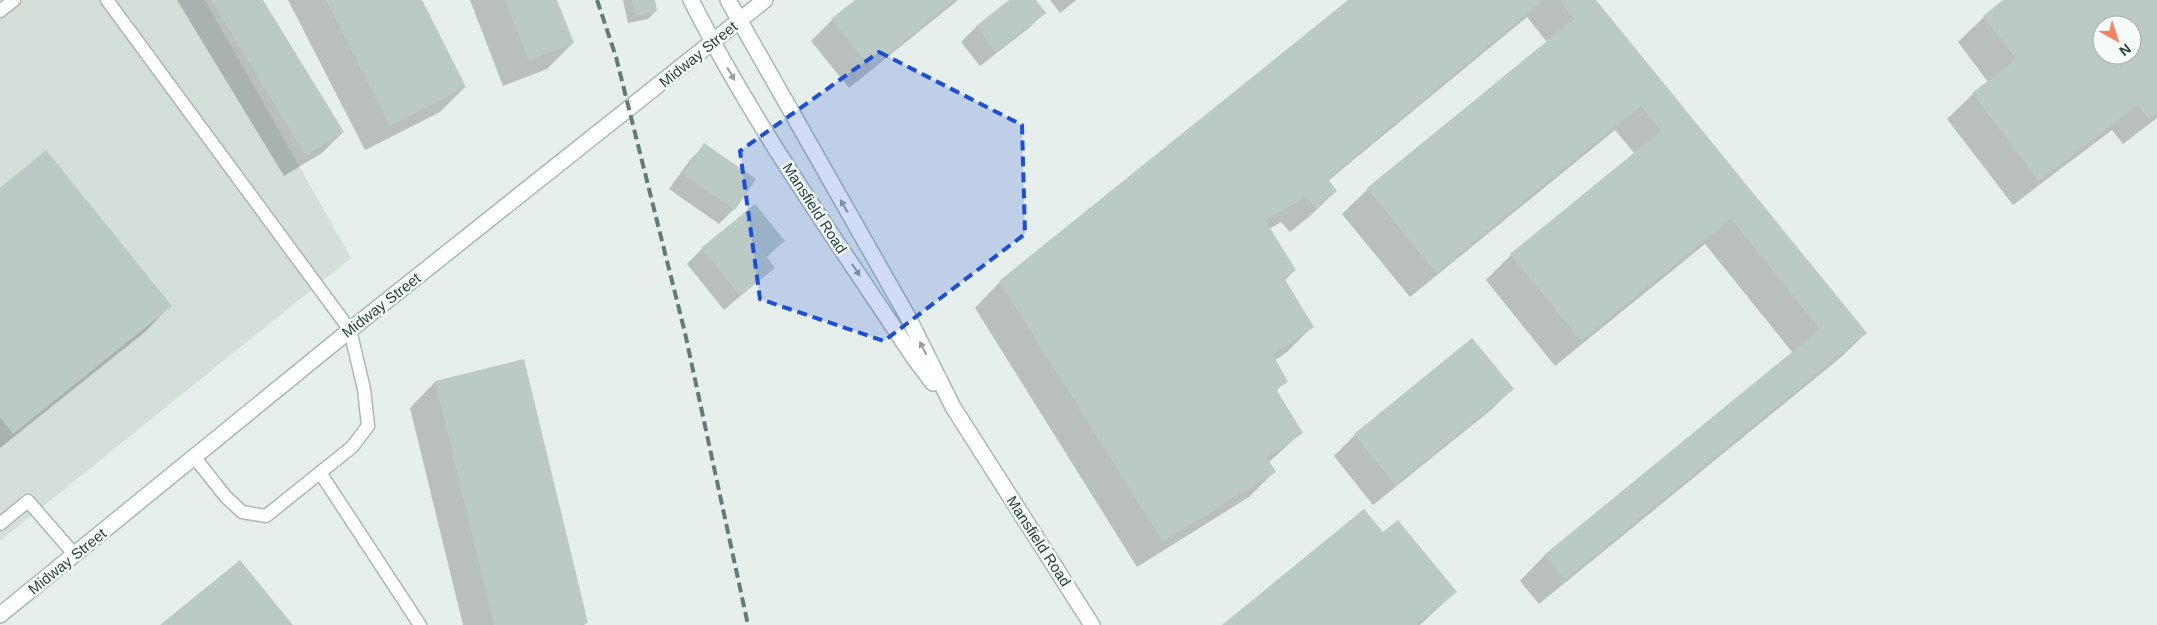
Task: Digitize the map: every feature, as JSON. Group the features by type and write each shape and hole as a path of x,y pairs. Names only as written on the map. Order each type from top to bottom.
{"main road":[{"name":"Mansfield Road","path":"691,0 712,42 772,141 914,358 953,407"},
{"name":"Mansfield Road","path":"728,0 738,22 908,319 953,407 1092,625"},
{"name":"Midway Street","path":"0,615 350,330 530,189 765,0"}],"lane":[{"path":"0,11 14,0"},
{"path":"107,0 350,330 364,389 368,426 352,448 266,516 242,512 226,497 194,458"},
{"path":"321,474 420,625"},
{"path":"0,524 28,501 75,555"}],"highlighted area":[{"path":"879,52 1022,125 1025,234 884,341 760,299 740,151"}],"shaded area":[{"path":"0,0 205,0 351,258 0,541"}],"building":[{"path":"211,0 263,0 344,132 306,156"},
{"path":"326,0 422,0 466,87 390,126"},
{"path":"505,0 557,0 574,43 529,61"},
{"path":"632,0 655,0 657,11 635,16"},
{"path":"855,0 955,0 871,68 831,19"},
{"path":"1009,0 1036,0 1046,13 996,52 976,26"},
{"path":"1348,0 1544,0 1328,179 1337,191 1316,208 1307,197 1265,220 1296,270 1284,278 1314,327 1273,355 1288,382 1276,389 1303,433 1267,458 1276,472 1163,542 999,281"},
{"path":"1559,0 1596,0 1867,333 1565,580 1544,555 1820,329 1731,219 1581,341 1510,254 1661,131 1641,106 1436,273 1367,188 1574,19"},
{"path":"2003,0 2157,0 2157,113 2149,119 2138,105 2039,181 1972,93 2016,59 1983,16"},
{"path":"704,143 756,179 735,210 683,174"},
{"path":"46,150 172,306 13,434 0,417 0,188"},
{"path":"755,204 785,241 766,256 775,268 740,296 701,248"},
{"path":"1472,338 1514,389 1395,485 1354,434"},
{"path":"524,359 588,623 579,625 494,625 435,381"},
{"path":"1364,509 1383,532 1398,520 1457,592 1416,625 1222,625"},
{"path":"240,560 293,625 160,625"}],"railway":[{"path":"597,0 616,57 685,333 748,625"}]}
